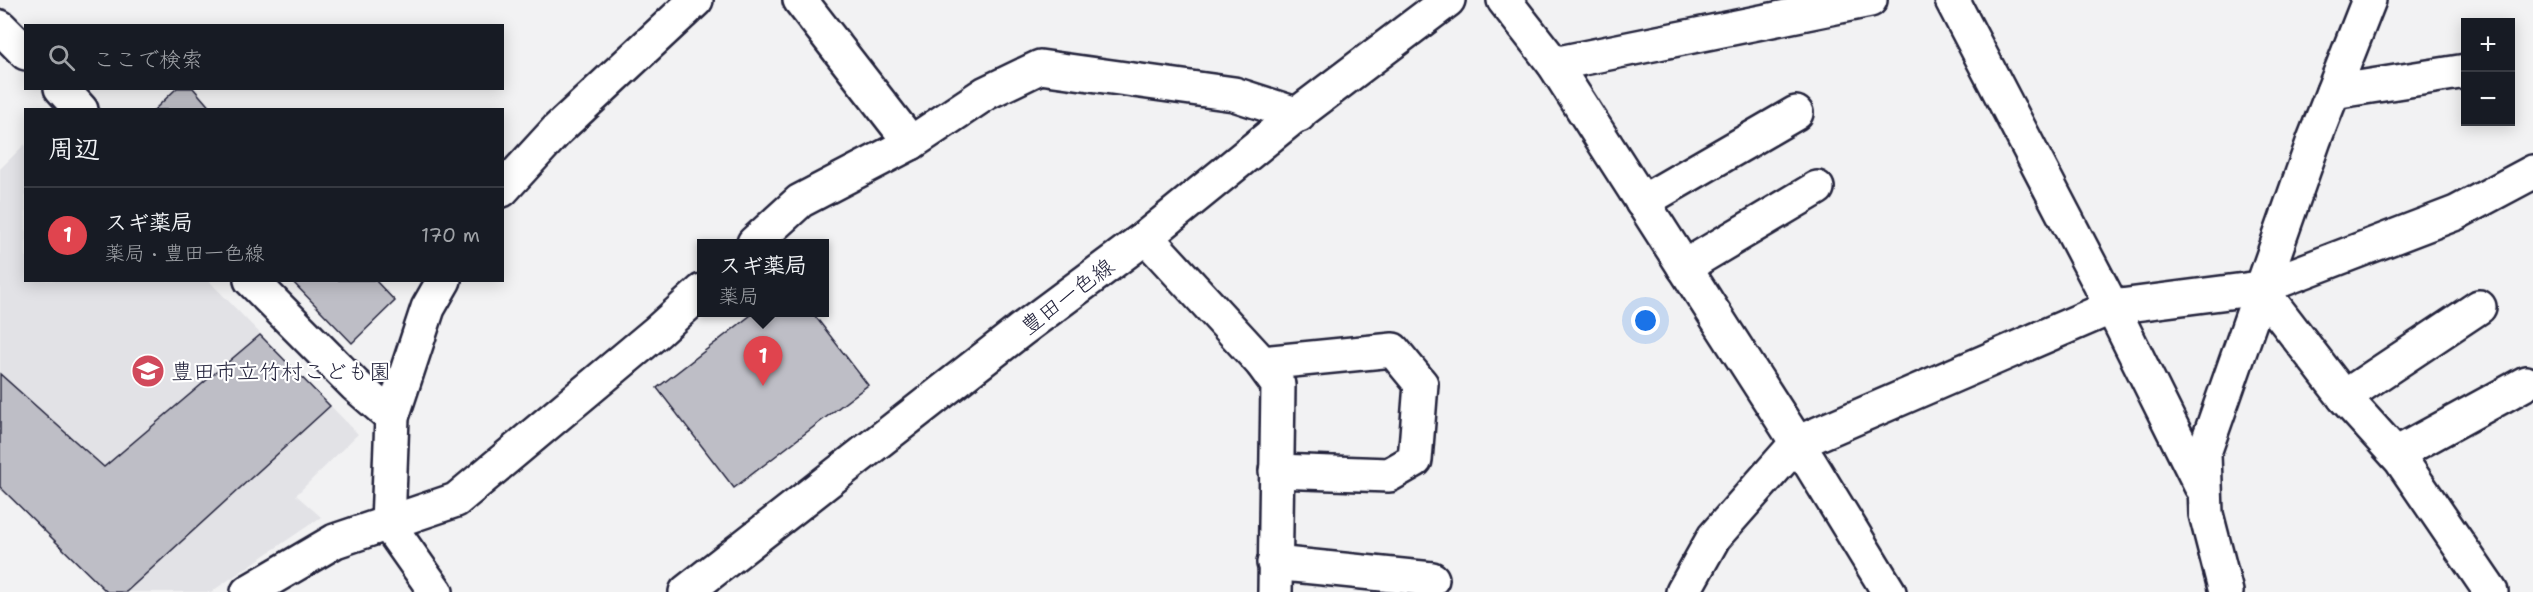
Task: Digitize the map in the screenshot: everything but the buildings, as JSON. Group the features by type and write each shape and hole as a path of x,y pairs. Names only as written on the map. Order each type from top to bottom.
{"street":[{"path":"504,188 558,129 696,0"},
{"path":"800,0 912,143"},
{"name":"豊田一色線","path":"686,592 1012,337 1146,237 1448,0"},
{"path":"1504,0 1554,64 1890,592"},
{"path":"1554,64 1870,0"},
{"path":"1952,0 2112,307 2206,496"},
{"path":"2226,592 2206,514 2204,453 2260,288 2369,0"},
{"path":"0,27 24,51"},
{"path":"757,239 800,201 912,143 986,93 1040,67 1234,94 1299,115"},
{"path":"2333,92 2461,72"},
{"path":"63,90 79,108"},
{"path":"1642,202 1796,113"},
{"path":"1683,592 1714,537 1797,443 2112,307 2260,288 2456,213 2533,172"},
{"path":"1684,267 1817,188"},
{"path":"1146,237 1262,363 1278,386 1275,577 1432,579"},
{"path":"253,282 355,386 392,417"},
{"path":"436,592 388,525 392,417 429,308 443,282"},
{"path":"2260,288 2344,397 2396,454 2491,592"},
{"path":"248,592 335,541 388,525 456,500 658,331 697,296"},
{"path":"2344,397 2479,307"},
{"path":"1262,363 1394,350 1421,384 1415,460 1389,475 1276,471"},
{"path":"2396,454 2526,383"}],"shaded area":[{"name":"豊田市立竹村こども園","path":"24,145 24,282 210,282 358,434 296,495 321,517 211,592 107,592 0,487 0,169"}],"place":[{"name":"豊田市立竹村こども園","path":"148,371"},
{"name":"スギ薬局","path":"763,386"}]}
